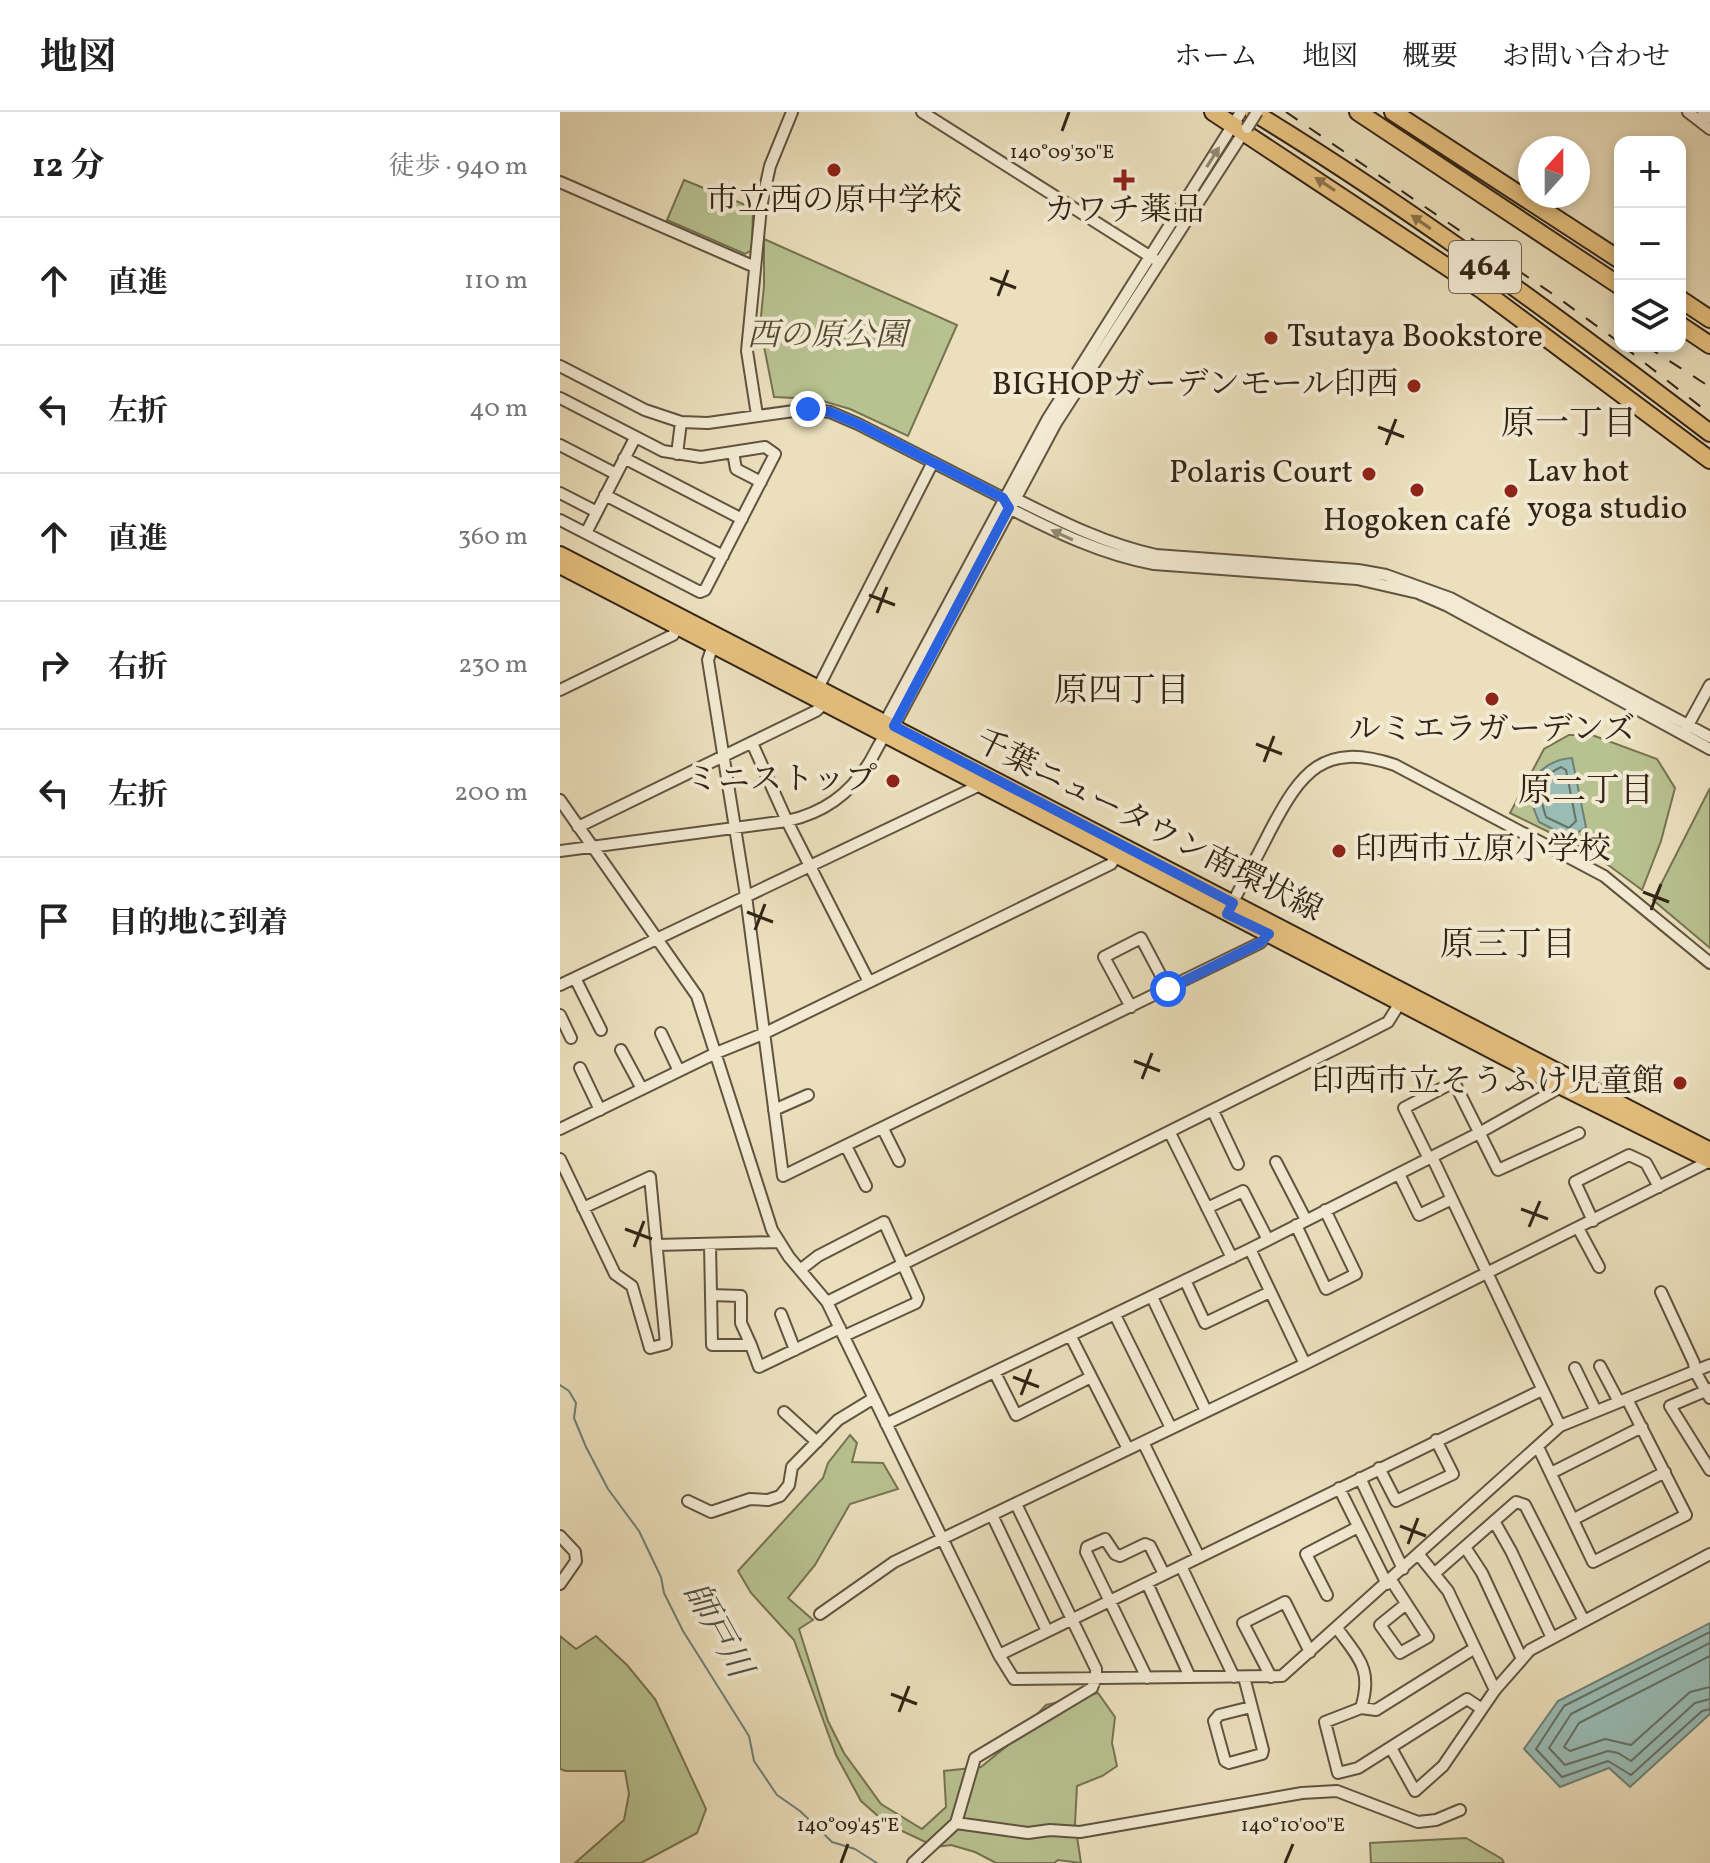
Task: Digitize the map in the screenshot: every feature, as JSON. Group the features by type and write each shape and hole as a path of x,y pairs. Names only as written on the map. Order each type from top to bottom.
{"highway":[{"name":"464","path":"1213,112 1244,120 1383,195 1527,296 1710,433"},
{"name":"464","path":"1358,112 1614,282"},
{"name":"464","path":"1393,112 1614,256"},
{"name":"464","path":"1244,120 1482,290 1710,460"},
{"path":"1422,154 1452,167 1614,267"},
{"path":"1527,296 1547,320 1631,388 1677,429 1690,445"},
{"path":"1686,303 1710,319"},
{"path":"1686,314 1710,327"},
{"path":"1686,329 1710,345"}],"main road":[{"name":"千葉ニュータウン南環状線","path":"560,554 818,688 978,783 1117,855 1230,908 1269,934 1404,998 1561,1087 1710,1161"},
{"name":"千葉ニュータウン南環状線","path":"560,566 825,703 887,728 1404,998 1710,1150"}],"street":[{"path":"757,415 747,351 755,267 765,186 792,112"},
{"path":"922,112 1155,259"},
{"path":"1688,112 1710,129"},
{"path":"1703,112 1710,117"},
{"path":"560,851 787,821 813,813 841,797 863,771 887,728 1009,502 1047,420 1244,120"},
{"path":"560,182 755,267"},
{"path":"562,371 645,410 681,422 708,423 808,409 830,412 1009,502 1132,550 1156,555 1358,570 1421,586 1450,598 1686,730 1710,749"},
{"path":"560,398 663,451 701,457 765,447 773,451 774,457 705,590 700,592 560,520"},
{"path":"677,454 681,422"},
{"path":"586,533 635,438"},
{"path":"560,445 616,474"},
{"path":"733,452 736,469 761,482"},
{"path":"624,458 742,519"},
{"path":"818,688 933,462"},
{"path":"560,493 597,512"},
{"path":"605,495 723,556"},
{"path":"560,690 673,635 678,627"},
{"path":"713,645 708,660 746,896 783,1176 1168,989 1260,943 1269,934"},
{"path":"1686,730 1710,685"},
{"path":"578,827 816,711 825,703"},
{"path":"1686,730 1710,737"},
{"path":"752,743 787,821 869,982"},
{"path":"1230,908 1299,781 1328,761 1346,756 1371,757 1395,765 1604,876 1710,963"},
{"path":"560,985 976,787 978,783"},
{"path":"560,800 697,996 772,1230 778,1242 827,1302 999,1655 1014,1679 1282,1676 1560,1426 1710,1365"},
{"path":"561,1127 763,1034 1111,864 1117,855"},
{"path":"1131,1007 1104,957 1141,938 1168,989"},
{"path":"575,978 601,1030"},
{"path":"827,1302 1388,1022 1404,998"},
{"path":"560,1015 571,1038"},
{"path":"661,1033 679,1071"},
{"path":"621,1050 642,1089"},
{"path":"580,1068 600,1110"},
{"path":"1560,1426 1452,1199 1404,1108 1454,1082 1498,1170 1579,1133"},
{"path":"886,1424 1232,1258 1479,1133 1561,1087"},
{"path":"774,1110 808,1095"},
{"path":"1213,1111 1238,1164"},
{"path":"883,1129 899,1161"},
{"path":"1170,1133 1232,1258"},
{"path":"846,1146 866,1186"},
{"path":"1593,1221 1575,1182 1629,1155 1646,1163 1659,1187"},
{"path":"560,1159 583,1208 615,1274 632,1286 650,1348 666,1344 650,1177 583,1208"},
{"path":"820,1614 894,1562 1305,1364 1710,1161"},
{"path":"1276,1162 1326,1289 1356,1274 1325,1210"},
{"path":"1399,1174 1419,1215 1452,1199"},
{"path":"1207,1208 1243,1191 1268,1240"},
{"path":"711,1295 741,1296 741,1323 759,1367 916,1303 918,1298 884,1222 818,1256 800,1270"},
{"path":"1578,1228 1599,1267"},
{"path":"657,1245 778,1242"},
{"path":"710,1244 712,1345 751,1345"},
{"path":"1250,1249 1305,1364"},
{"path":"1185,1280 1205,1323 1270,1292"},
{"path":"1661,1292 1695,1371 1709,1393 1670,1406 1710,1470"},
{"path":"1152,1297 1206,1411"},
{"path":"781,1314 795,1350"},
{"path":"1115,1315 1171,1428"},
{"path":"1071,1337 1128,1449"},
{"path":"1538,1447 1593,1562 1686,1515 1642,1427 1600,1366"},
{"path":"1575,1368 1596,1411"},
{"path":"995,1373 1016,1415 1091,1377"},
{"path":"999,1655 1542,1390"},
{"path":"688,1501 711,1512 750,1499 768,1500 780,1496 789,1485 792,1467 838,1420 874,1398"},
{"path":"784,1412 817,1442"},
{"path":"1551,1473 1642,1427"},
{"path":"1379,1468 1396,1501 1453,1474 1436,1440"},
{"path":"1143,1442 1199,1557"},
{"path":"1574,1519 1665,1472"},
{"path":"1360,1478 1403,1569"},
{"path":"1339,1488 1389,1582 1406,1604 1428,1637 1400,1653 1380,1625 1406,1604"},
{"path":"1435,1573 1516,1502 1525,1505 1584,1621"},
{"path":"913,1863 956,1823 975,1758 1092,1688 1096,1678 1096,1669 1073,1618 1016,1504"},
{"path":"992,1515 1047,1631"},
{"path":"1494,1521 1552,1638"},
{"path":"1327,1595 1306,1554 1358,1527"},
{"path":"560,1536 575,1552 576,1561 560,1584"},
{"path":"1147,1678 1086,1552 1087,1547 1105,1539 1115,1554 1120,1556 1145,1544 1150,1546 1164,1574"},
{"path":"1465,1547 1482,1573 1521,1657"},
{"path":"1391,1748 1415,1791 1443,1766 1521,1657 1710,1554"},
{"path":"1419,1555 1448,1591 1495,1690"},
{"path":"1181,1566 1239,1677 1251,1707 1263,1750 1262,1754 1229,1763 1225,1761 1214,1721 1219,1715 1251,1707"},
{"path":"1147,1583 1190,1677"},
{"path":"1271,1677 1243,1623 1285,1602 1310,1652"},
{"path":"1337,1628 1361,1662 1368,1686 1361,1708"},
{"path":"1475,1648 1376,1710 1361,1708 1325,1722 1338,1773 1358,1768 1467,1699 1482,1709"},
{"path":"956,1823 1028,1833 1050,1830 1080,1832 1302,1793 1337,1791 1418,1822 1436,1820 1460,1810"}],"green space":[{"path":"684,180 753,208 752,250 745,254 667,220"},
{"name":"西の原公園","path":"764,239 957,325 908,436 850,409 816,399 774,397 760,326"},
{"path":"1569,735 1592,735 1657,759 1675,788 1661,841 1642,890 1592,853 1510,813 1544,749"},
{"path":"1710,788 1710,948 1653,900"},
{"path":"850,1435 857,1443 852,1462 883,1463 898,1489 850,1504 815,1565 788,1598 813,1620 799,1629 828,1721 844,1753 881,1804 922,1829 946,1807 944,1771 981,1767 1008,1745 1046,1705 1098,1693 1115,1717 1112,1743 1117,1766 1077,1786 1075,1824 1081,1863 1058,1860 1054,1863 996,1863 975,1852 951,1845 936,1847 887,1824 861,1801 836,1755 794,1640 751,1593 738,1571 823,1478 828,1463"},
{"path":"560,1636 576,1649 596,1636 627,1665 655,1699 706,1809 697,1833 641,1863 575,1863 624,1820 629,1794 625,1771 560,1769"},
{"path":"1466,1838 1504,1863 1371,1863 1370,1843"}],"water":[{"path":"1572,758 1586,827 1577,833 1576,841 1539,822 1530,795 1539,772 1558,761"},
{"path":"1710,1623 1710,1714 1630,1787 1609,1768 1560,1787 1524,1749 1558,1701"}],"waterway":[{"name":"師戸川","path":"560,1385 569,1391 576,1403 574,1418 586,1447 608,1489 639,1531 683,1631 749,1736 754,1761 777,1795 800,1811 832,1842 855,1849 877,1863"}],"railway":[{"path":"1286,112 1614,339"},
{"path":"1631,352 1710,414"},
{"path":"1655,352 1710,387"}],"place":[{"name":"市立西の原中学校","path":"834,170"},
{"name":"カワチ薬品","path":"1124,180"},
{"name":"Tsutaya Bookstore","path":"1271,338"},
{"name":"BIGHOPガーデンモール印西","path":"1414,386"},
{"name":"Polaris Court","path":"1369,474"},
{"name":"Hogoken café","path":"1417,490"},
{"name":"Lav hot yoga studio","path":"1511,491"},
{"name":"ルミエラガーデンズ","path":"1492,699"},
{"name":"ミニストップ","path":"893,781"},
{"name":"印西市立原小学校","path":"1339,851"},
{"name":"印西市立そうふけ児童館","path":"1680,1083"}],"district":[{"name":"原一丁目","path":"1569,425"},
{"name":"原四丁目","path":"1122,692"},
{"name":"原二丁目","path":"1586,792"},
{"name":"原三丁目","path":"1508,946"}],"route":[{"path":"808,409 830,412 858,424 1003,498 1009,508 894,726 1233,903 1227,914 1269,934 1260,943 1168,989"}]}
